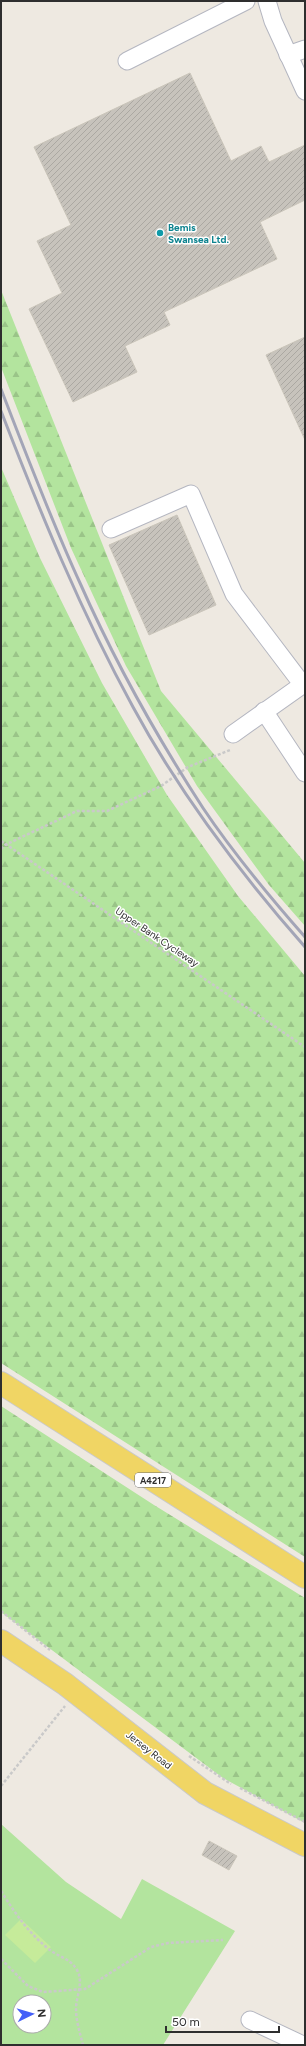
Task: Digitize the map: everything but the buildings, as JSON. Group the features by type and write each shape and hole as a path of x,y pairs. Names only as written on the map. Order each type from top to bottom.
{"main road":[{"name":"A4217","path":"1,1383 305,1577"},
{"name":"Jersey Road","path":"1,1641 76,1693 205,1793 305,1845"}],"street":[{"path":"127,61 246,1"},
{"path":"268,1 273,21 305,91"},
{"path":"288,54 305,49"},
{"path":"111,529 191,494 234,594 304,684 232,734"},
{"path":"264,712 305,773"},
{"path":"250,2020 303,2045"}],"path":[{"path":"1,849 5,845 77,811 107,811 161,786 188,767 240,746 232,734"},
{"name":"Upper Bank Cycleway","path":"1,841 305,1046"},
{"path":"1,1611 54,1653"},
{"path":"1,1786 76,1693"},
{"path":"187,1754 230,1784 305,1822"},
{"path":"1,1891 21,1922 50,1950 70,1961 77,1970 80,1979 76,2008 77,2023 84,2045"},
{"path":"1,1958 28,1986 43,1992 85,1989 151,1947 168,1943 223,1940"}],"green space":[{"path":"1,290 161,691 305,863 305,926 269,885 197,786 126,666 71,548 1,367"},
{"path":"1,467 40,558 102,683 167,795 238,896 305,976 305,1557 1,1363"},
{"path":"1,1406 154,1505 305,1598 305,1823 223,1778 1,1612"},
{"path":"1,1824 66,1882 121,1919 142,1879 235,1931 163,2045 1,2045"},
{"path":"21,1919 51,1947 35,1963 5,1935"}],"railway":[{"path":"1,389 69,559 107,641 137,698 169,754 203,808 252,874 305,937"},
{"path":"1,411 62,561 96,635 151,739 212,832 257,891 305,947"}],"place":[{"name":"Bemis Swansea Ltd.","path":"160,233"}]}
